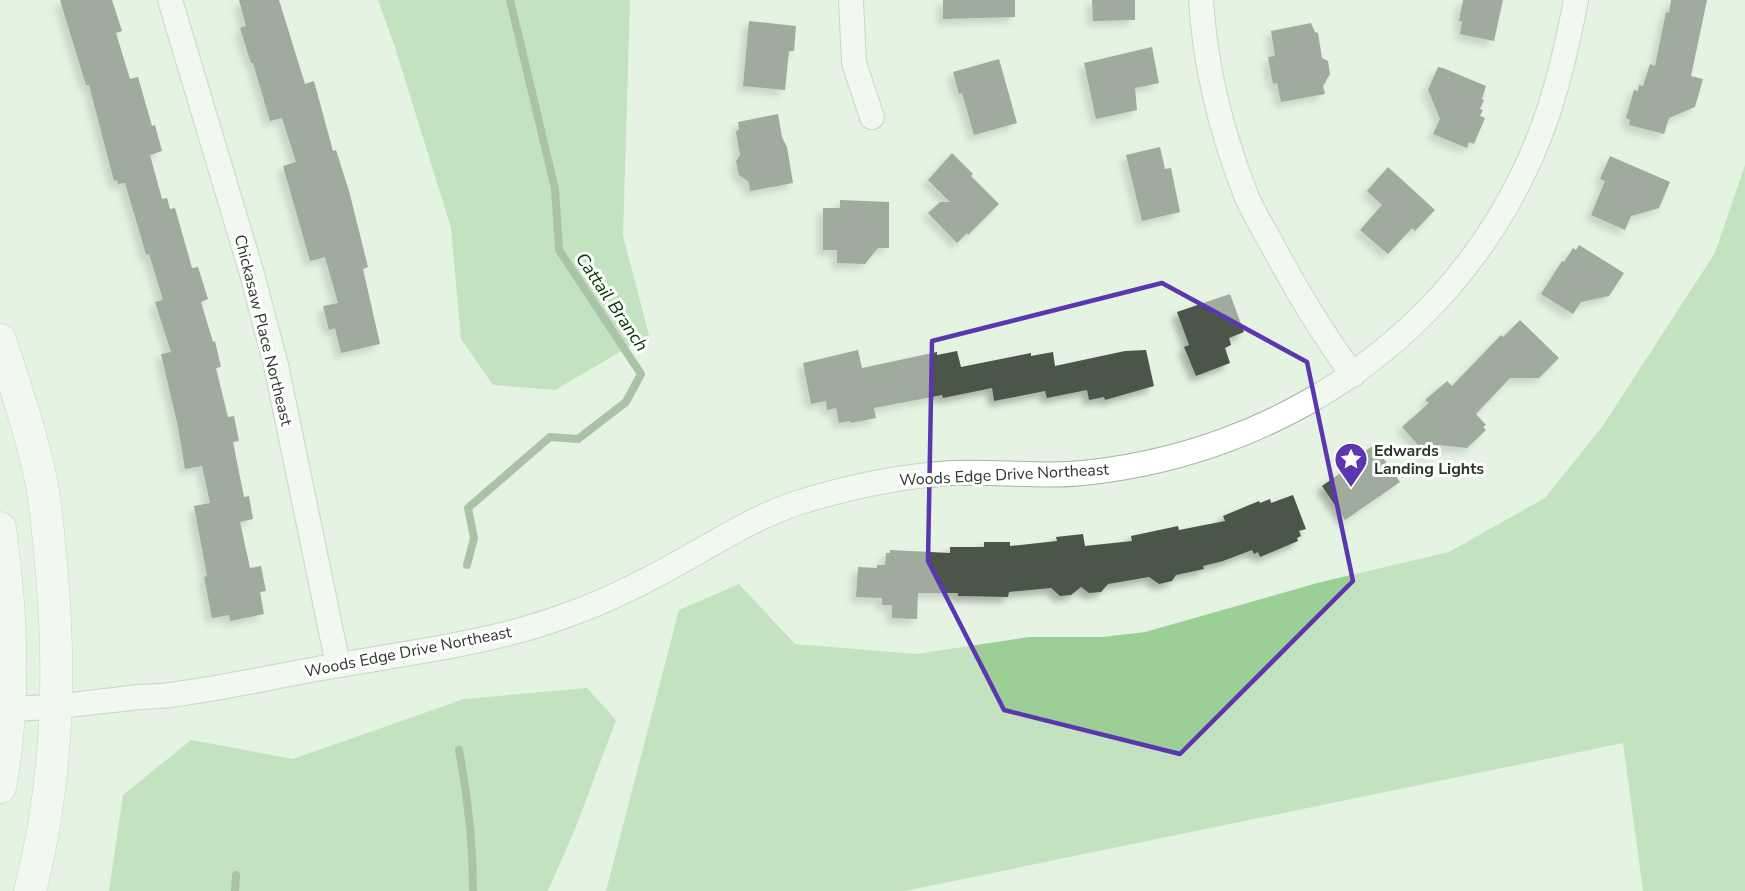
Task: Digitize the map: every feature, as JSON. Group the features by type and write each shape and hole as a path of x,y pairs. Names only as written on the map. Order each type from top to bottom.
{"main road":[{"path":"0,340 30,434 41,481 55,611 57,707 53,770 30,891"},
{"path":"0,528 6,568 11,634 0,787"}],"street":[{"name":"Chickasaw Place Northeast","path":"170,0 252,274 276,365 338,665"},
{"path":"851,0 854,63 872,117"},
{"path":"1201,0 1211,75 1226,135 1246,196 1281,263 1316,322 1353,375"},
{"name":"Woods Edge Drive Northeast","path":"4,709 57,707 174,695 464,643 568,615 624,592 739,528 790,506 844,489 898,478 957,473 1027,475 1088,473 1144,465 1200,450 1257,429 1309,403 1353,375 1408,329 1458,276 1493,228 1521,178 1544,126 1562,70 1576,0"}],"highlighted area":[{"path":"1162,283 1307,362 1353,581 1180,754 1004,710 928,561 932,341"}],"green space":[{"path":"378,0 630,0 623,236 649,335 555,390 493,385 461,339 451,228 395,47"},
{"path":"1745,165 1745,891 1643,891 1623,743 905,891 606,891 679,610 739,584 795,644 916,654 1029,637 1103,637 1145,632 1321,582 1449,552 1545,498 1602,427 1715,253"},
{"path":"587,688 616,720 577,824 548,891 109,891 123,795 191,740 293,759 464,699"}],"building":[{"path":"60,0 112,0 122,31 116,33 130,79 138,77 152,126 155,125 162,151 150,155 162,199 167,198 170,209 175,208 192,268 198,267 208,299 201,302 213,342 215,341 221,367 216,368 228,417 234,416 239,441 233,442 244,497 249,496 253,519 240,522 250,568 261,566 266,591 260,592 264,614 230,621 229,615 212,618 194,506 210,503 202,466 185,469 161,354 171,352 155,302 163,300 149,254 146,255 125,183 118,184 117,180 114,181 89,85 86,85"},
{"path":"239,0 279,0 305,84 314,81 333,151 336,150 349,191 368,267 363,269 380,344 341,353 335,328 329,330 323,306 338,303 325,257 310,261 283,166 296,162 282,118 270,121 240,28 246,26"},
{"path":"943,0 1015,0 1015,17 943,19"},
{"path":"1092,0 1135,0 1135,20 1093,21"},
{"path":"1463,0 1503,0 1494,41 1460,34 1462,21 1459,21"},
{"path":"1671,0 1707,0 1691,76 1703,79 1695,107 1669,118 1664,134 1629,125 1630,120 1626,118 1634,90 1638,91 1639,85 1643,86 1650,64 1655,66 1666,12 1669,13"},
{"path":"749,21 796,26 794,51 789,51 785,90 743,86"},
{"path":"1311,23 1315,32 1318,33 1322,58 1328,61 1330,74 1323,86 1325,94 1281,102 1277,83 1273,84 1268,57 1275,56 1271,31"},
{"path":"1152,47 1159,83 1135,88 1137,110 1096,119 1084,63"},
{"path":"999,59 1017,123 974,135 962,93 959,94 953,72"},
{"path":"1438,67 1486,86 1480,109 1483,110 1480,116 1485,118 1474,144 1469,142 1467,148 1433,134 1440,119 1428,90"},
{"path":"778,114 793,183 750,191 749,182 739,175 736,161 740,155 736,132 739,129 738,122"},
{"path":"1160,147 1165,169 1171,168 1180,212 1142,221 1126,155"},
{"path":"952,153 999,204 957,243 928,213 940,202 950,202 928,180"},
{"path":"1610,156 1670,182 1659,208 1631,216 1625,230 1591,215 1605,181 1600,179"},
{"path":"1388,167 1435,210 1415,231 1412,228 1388,254 1360,230 1382,205 1367,191"},
{"path":"840,200 889,202 889,248 878,248 865,264 837,263 837,250 823,250 823,208 840,208"},
{"path":"1579,245 1624,273 1609,296 1581,302 1573,314 1541,294 1562,261 1564,262 1573,248 1576,250"},
{"path":"1230,294 1244,332 1229,338 1231,345 1225,348 1230,363 1196,376 1184,347 1189,345 1177,312"},
{"path":"1520,320 1559,358 1539,378 1510,378 1476,414 1486,425 1483,427 1486,430 1467,448 1439,445 1427,455 1402,427 1429,403 1425,400 1447,381 1452,386 1501,335 1503,337"},
{"path":"858,350 862,368 937,352 937,355 957,351 961,367 1031,353 1031,356 1053,352 1055,366 1125,351 1146,350 1154,386 1105,400 1104,397 1089,400 1087,390 1047,398 1045,391 994,401 992,388 874,408 876,418 839,423 836,408 827,410 826,401 811,404 803,363"},
{"path":"1374,445 1400,482 1345,520 1322,486 1356,462 1354,459"},
{"path":"1293,495 1306,529 1299,531 1301,536 1297,538 1298,541 1260,557 1258,552 1254,554 1252,550 1203,566 1204,569 1176,575 1172,581 1159,584 1149,577 1108,584 1101,592 1089,593 1081,587 1071,595 1060,596 1051,588 1009,592 1008,597 918,593 917,619 892,618 892,605 882,605 882,598 856,597 858,567 877,568 877,565 885,565 886,553 890,553 890,550 950,553 950,547 984,547 984,542 1010,542 1010,546 1057,541 1056,537 1083,534 1085,546 1132,541 1131,536 1178,526 1179,530 1225,521 1223,516 1259,501 1260,503 1270,499 1271,503"}],"waterway":[{"name":"Cattail Branch","path":"467,565 474,538 468,508 550,437 578,439 626,402 641,374 559,250 555,189 510,0"},
{"name":"Cattail Branch","path":"459,750 469,820 473,891"},
{"path":"235,891 236,875"}],"place":[{"name":"Edwards Landing Lights","path":"1351,488"}]}
